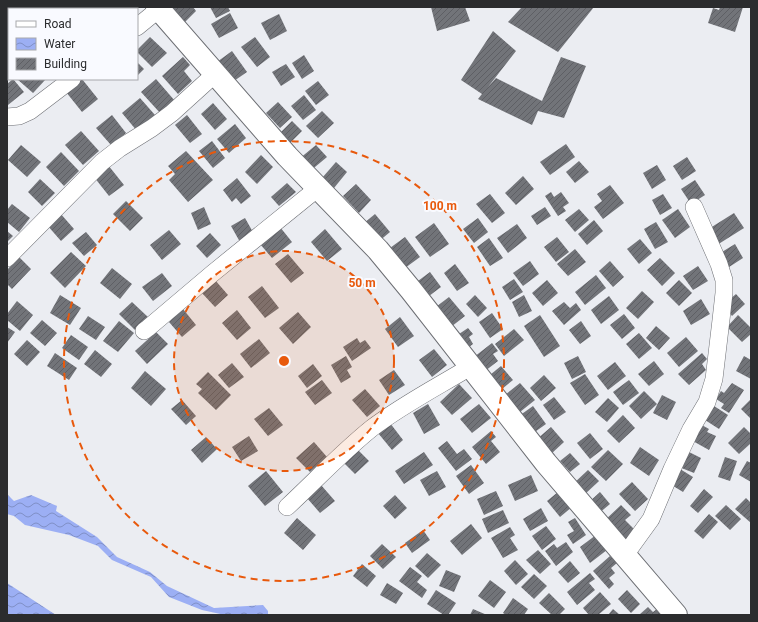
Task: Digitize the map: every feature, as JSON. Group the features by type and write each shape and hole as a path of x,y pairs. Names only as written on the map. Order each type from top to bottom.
{"street":[{"path":"138,26 158,8 287,156 378,250 546,463 676,615"},
{"path":"7,258 102,162 172,113 215,74"},
{"path":"7,116 19,116 30,111 71,80"},
{"path":"144,331 318,188"},
{"path":"625,555 651,519 675,462 706,402 714,378 722,314 724,280 719,264 694,207"},
{"path":"287,507 371,429 409,403 470,366"}],"water":[{"path":"7,494 14,501 31,495 57,506 56,511 97,537 117,557 150,572 167,586 214,608 263,605 268,611 268,615 225,615 202,610 169,597 151,577 112,560 98,546 69,535 25,525 14,516 7,514"},
{"path":"7,583 56,615 7,615"}],"building":[{"path":"63,7 83,7 82,8"},
{"path":"174,7 193,7 196,11 184,23 171,9"},
{"path":"210,7 228,7 230,11 216,18"},
{"path":"431,7 465,7 470,21 437,31"},
{"path":"522,7 594,7 558,52 508,22"},
{"path":"720,7 743,7 735,32 708,23 713,8 719,10"},
{"path":"8,9 8,20 7,19"},
{"path":"230,13 238,28 219,38 211,24"},
{"path":"279,14 287,31 270,40 261,23"},
{"path":"493,31 516,51 488,87 496,78 542,101 561,57 586,66 564,118 538,111 532,125 478,99 482,94 461,80"},
{"path":"150,37 167,53 152,67 138,53 138,49"},
{"path":"255,37 270,57 257,67 241,47"},
{"path":"232,51 247,72 231,83 217,62"},
{"path":"304,55 314,71 302,79 292,63"},
{"path":"183,57 190,65 184,71 192,81 178,94 162,76"},
{"path":"138,63 144,69 138,75"},
{"path":"286,64 295,77 281,86 272,72"},
{"path":"156,79 175,101 161,114 141,92"},
{"path":"14,80 24,92 8,105 7,103 7,84"},
{"path":"18,80 45,80 33,93"},
{"path":"83,80 98,99 82,112 66,92"},
{"path":"318,81 329,95 316,105 305,91"},
{"path":"304,95 316,110 303,120 291,106"},
{"path":"140,98 155,115 137,131 122,113"},
{"path":"278,102 292,117 280,128 266,113"},
{"path":"213,103 227,119 215,130 201,114"},
{"path":"322,111 334,123 318,138 306,126"},
{"path":"112,115 126,133 111,145 96,128"},
{"path":"187,115 202,134 190,143 175,125"},
{"path":"292,121 302,131 287,146 277,136"},
{"path":"235,124 246,138 229,153 217,139"},
{"path":"81,131 99,151 83,165 65,145"},
{"path":"212,141 225,158 213,168 199,151"},
{"path":"566,144 575,157 550,175 540,162"},
{"path":"21,145 41,162 27,177 8,160"},
{"path":"316,145 327,157 309,172 299,159"},
{"path":"186,151 213,180 188,202 169,180 175,174 168,166"},
{"path":"61,152 79,171 64,186 46,167"},
{"path":"261,155 273,167 257,184 245,172"},
{"path":"687,157 696,171 682,180 673,166"},
{"path":"579,161 589,172 575,183 566,172"},
{"path":"336,162 347,172 334,188 322,178"},
{"path":"108,165 124,185 109,196 94,177"},
{"path":"657,165 666,180 652,189 643,173"},
{"path":"523,176 534,189 516,205 505,193"},
{"path":"237,178 251,196 241,204 236,198 232,202 223,190"},
{"path":"40,179 55,193 42,206 28,192"},
{"path":"695,180 705,195 691,204 681,189"},
{"path":"287,183 296,192 279,206 271,197"},
{"path":"356,184 371,200 359,213 343,196"},
{"path":"610,185 624,203 603,219 594,207 602,201 597,194"},
{"path":"551,192 554,197 561,192 569,203 563,207 566,211 558,216 545,196"},
{"path":"490,194 505,213 492,223 476,204"},
{"path":"663,194 672,208 660,215 652,200"},
{"path":"126,201 143,218 130,231 113,214"},
{"path":"12,204 30,218 19,232 7,222 7,210"},
{"path":"204,207 211,224 198,230 191,213"},
{"path":"545,207 551,216 537,225 531,216"},
{"path":"579,209 589,220 575,232 565,220"},
{"path":"678,209 690,227 675,238 662,220"},
{"path":"60,213 74,229 61,241 47,225"},
{"path":"734,213 744,228 717,245 707,230"},
{"path":"375,214 390,232 378,242 363,224"},
{"path":"245,218 254,234 240,242 231,226"},
{"path":"478,218 488,232 474,243 463,229"},
{"path":"594,220 603,231 587,245 578,234"},
{"path":"656,222 668,242 655,249 644,229"},
{"path":"434,223 449,244 430,257 415,237"},
{"path":"517,224 527,238 508,253 497,238"},
{"path":"280,227 292,242 272,258 260,244"},
{"path":"325,229 342,249 327,261 311,242"},
{"path":"169,230 181,244 162,260 150,245"},
{"path":"7,231 13,236 7,242"},
{"path":"86,232 97,245 84,256 72,243"},
{"path":"210,233 221,245 207,258 196,246"},
{"path":"405,237 420,257 405,268 390,248"},
{"path":"557,237 569,252 556,262 544,247"},
{"path":"489,238 503,258 490,266 477,247"},
{"path":"640,239 652,253 639,264 627,249"},
{"path":"735,244 743,258 726,269 717,255"},
{"path":"575,249 586,262 568,276 557,264"},
{"path":"71,252 86,266 65,288 50,273"},
{"path":"288,254 304,273 291,283 275,264"},
{"path":"19,257 31,269 12,289 7,284 7,270"},
{"path":"660,258 675,273 662,286 647,270"},
{"path":"530,261 539,274 523,286 513,273"},
{"path":"610,261 624,277 613,287 599,271"},
{"path":"455,264 469,283 457,291 444,273"},
{"path":"698,266 708,281 693,290 683,276"},
{"path":"112,268 132,284 120,299 100,283"},
{"path":"430,272 441,287 425,299 414,284"},
{"path":"162,273 172,286 153,301 142,287"},
{"path":"596,275 606,288 585,305 575,292"},
{"path":"514,279 523,292 510,300 502,287"},
{"path":"215,280 228,295 215,307 201,292"},
{"path":"547,280 558,293 543,306 532,293"},
{"path":"679,280 692,293 679,306 666,293"},
{"path":"262,286 279,308 265,318 248,297"},
{"path":"642,291 654,302 638,319 626,308"},
{"path":"736,294 745,304 732,316 723,305"},
{"path":"60,295 81,308 70,325 50,313"},
{"path":"475,295 487,308 478,317 466,304"},
{"path":"524,295 532,311 519,317 512,302"},
{"path":"609,296 619,310 601,324 591,310"},
{"path":"449,297 465,316 447,330 432,310"},
{"path":"701,299 710,314 691,325 683,311"},
{"path":"17,301 33,315 20,331 7,320 7,314"},
{"path":"132,302 149,318 136,331 119,314"},
{"path":"564,302 570,308 576,303 581,310 564,325 552,311"},
{"path":"183,309 196,325 182,337 169,322"},
{"path":"237,310 251,328 237,340 222,323"},
{"path":"298,312 311,327 293,344 279,328"},
{"path":"492,313 503,329 490,338 479,322"},
{"path":"624,314 635,328 622,339 610,325"},
{"path":"540,315 560,346 544,357 524,326"},
{"path":"738,315 751,328 751,334 742,342 727,327"},
{"path":"88,316 105,327 96,340 79,329"},
{"path":"400,317 414,336 398,347 385,329"},
{"path":"42,320 57,333 45,346 30,333"},
{"path":"119,321 134,333 118,352 103,341"},
{"path":"581,321 591,336 580,344 569,330"},
{"path":"656,326 670,338 659,350 646,338"},
{"path":"7,327 15,332 7,343"},
{"path":"468,328 473,334 469,337 473,344 465,350 456,336"},
{"path":"514,329 524,340 504,356 495,344"},
{"path":"156,332 168,344 147,364 135,351"},
{"path":"639,333 652,348 639,359 626,344"},
{"path":"71,335 88,347 79,360 62,348"},
{"path":"686,337 698,351 679,367 667,353"},
{"path":"357,338 360,343 365,340 371,348 352,361 343,347"},
{"path":"259,339 270,353 251,368 240,354"},
{"path":"27,340 40,352 27,366 14,354"},
{"path":"492,343 498,351 493,354 498,361 485,371 474,357"},
{"path":"434,349 447,365 432,377 419,360"},
{"path":"95,350 112,364 101,377 84,364"},
{"path":"55,353 77,368 69,380 47,366"},
{"path":"702,353 707,359 702,364 706,370 689,385 678,374"},
{"path":"346,356 352,367 347,370 351,377 341,383 331,365"},
{"path":"578,356 586,372 572,379 564,363"},
{"path":"744,356 751,360 751,379 736,371"},
{"path":"654,361 664,374 649,386 638,374"},
{"path":"615,362 626,376 608,390 597,376"},
{"path":"232,363 244,377 229,388 218,375"},
{"path":"313,364 322,376 307,388 298,376"},
{"path":"501,366 513,380 497,393 485,379"},
{"path":"394,370 405,385 389,395 379,380"},
{"path":"145,371 166,389 151,406 131,388"},
{"path":"208,372 231,395 216,410 198,393 202,389 196,384"},
{"path":"585,374 599,395 585,405 570,383"},
{"path":"544,375 556,388 541,401 530,388"},
{"path":"322,380 332,393 315,405 305,392"},
{"path":"629,380 639,393 623,405 613,392"},
{"path":"520,383 535,400 520,412 505,395"},
{"path":"732,383 744,390 729,413 721,408 724,404 716,399 721,391 724,393"},
{"path":"459,384 472,398 452,415 440,402"},
{"path":"365,389 380,406 367,417 352,400"},
{"path":"644,391 657,404 641,419 629,406"},
{"path":"662,395 676,402 667,420 653,413"},
{"path":"554,397 566,412 554,420 543,405"},
{"path":"608,398 619,408 607,422 595,412"},
{"path":"751,399 751,419 741,409"},
{"path":"182,400 196,416 186,425 171,409"},
{"path":"428,404 440,425 424,434 413,413"},
{"path":"479,404 491,418 472,433 460,419"},
{"path":"533,406 546,424 532,434 519,416"},
{"path":"714,406 728,415 719,429 705,420"},
{"path":"269,408 283,425 268,436 254,419"},
{"path":"623,415 635,428 619,443 607,431"},
{"path":"390,423 403,440 392,450 378,433"},
{"path":"700,424 709,429 707,432 716,436 709,450 691,440"},
{"path":"551,427 564,442 551,454 537,439"},
{"path":"744,427 751,434 751,443 739,454 728,443"},
{"path":"491,431 496,437 491,441 500,452 486,464 472,447"},
{"path":"590,433 603,449 590,459 577,443"},
{"path":"249,436 258,451 241,461 232,447"},
{"path":"206,437 217,449 202,463 191,450"},
{"path":"447,441 457,454 464,449 472,459 456,471 438,448"},
{"path":"314,442 327,457 310,472 296,458"},
{"path":"640,447 659,460 649,476 630,463"},
{"path":"357,449 369,461 355,474 343,462"},
{"path":"608,450 623,464 606,481 591,467"},
{"path":"687,451 701,458 694,473 679,467"},
{"path":"424,452 433,465 404,484 395,471"},
{"path":"570,453 580,464 570,472 560,461"},
{"path":"725,457 737,461 730,481 718,477"},
{"path":"747,461 751,463 751,482 739,475"},
{"path":"471,465 484,483 469,494 456,476"},
{"path":"680,469 693,477 683,492 670,484"},
{"path":"588,470 599,481 584,495 573,484"},
{"path":"266,471 283,492 265,506 248,486"},
{"path":"437,471 446,487 429,496 420,480"},
{"path":"531,475 538,491 515,501 508,485"},
{"path":"632,482 648,499 635,511 619,494"},
{"path":"321,485 335,501 320,513 307,498"},
{"path":"704,489 713,497 698,513 690,506"},
{"path":"496,491 503,506 484,515 477,499"},
{"path":"558,492 572,507 560,517 547,501"},
{"path":"600,492 610,504 598,514 588,503"},
{"path":"395,495 407,508 395,519 383,506"},
{"path":"746,498 751,503 751,523 735,509"},
{"path":"621,505 631,515 625,520 636,531 621,544 602,523"},
{"path":"726,505 741,519 730,530 715,516"},
{"path":"541,508 548,521 530,531 523,519"},
{"path":"503,510 509,523 488,533 482,519"},
{"path":"709,514 718,522 703,539 694,531"},
{"path":"297,518 316,535 303,550 284,533"},
{"path":"575,518 586,535 573,544 567,535 574,531 568,522"},
{"path":"471,524 482,538 462,555 450,541"},
{"path":"546,526 556,539 542,550 532,536"},
{"path":"510,527 515,535 510,538 518,550 503,558 491,538"},
{"path":"423,530 430,540 412,553 405,543"},
{"path":"596,535 607,550 590,563 580,547"},
{"path":"566,542 573,552 556,566 545,551 554,544 557,548"},
{"path":"382,544 396,557 383,569 370,556"},
{"path":"538,550 551,564 540,574 526,560"},
{"path":"427,553 441,565 428,578 415,566"},
{"path":"610,556 617,563 611,568 615,573 609,578 614,584 609,589 593,571"},
{"path":"515,560 528,574 516,585 504,571"},
{"path":"570,561 580,573 568,583 558,572"},
{"path":"362,564 376,576 367,587 353,576"},
{"path":"410,567 422,576 417,582 427,590 422,598 399,581"},
{"path":"446,570 461,576 454,592 439,586"},
{"path":"590,573 595,579 589,583 595,590 577,605 567,592"},
{"path":"534,574 547,586 534,599 521,587"},
{"path":"490,580 506,592 494,608 478,596"},
{"path":"387,583 403,593 396,604 380,595"},
{"path":"436,590 456,603 448,615 444,615 427,604"},
{"path":"627,590 640,604 631,613 618,599"},
{"path":"600,592 611,604 598,615 589,615 583,608"},
{"path":"549,593 565,609 559,615 552,615 539,603"},
{"path":"513,598 528,609 524,615 506,615 503,613"},
{"path":"648,607 653,612 657,609 663,615 639,615"},
{"path":"473,609 487,615 470,615"},
{"path":"613,609 620,615 608,615"}]}
